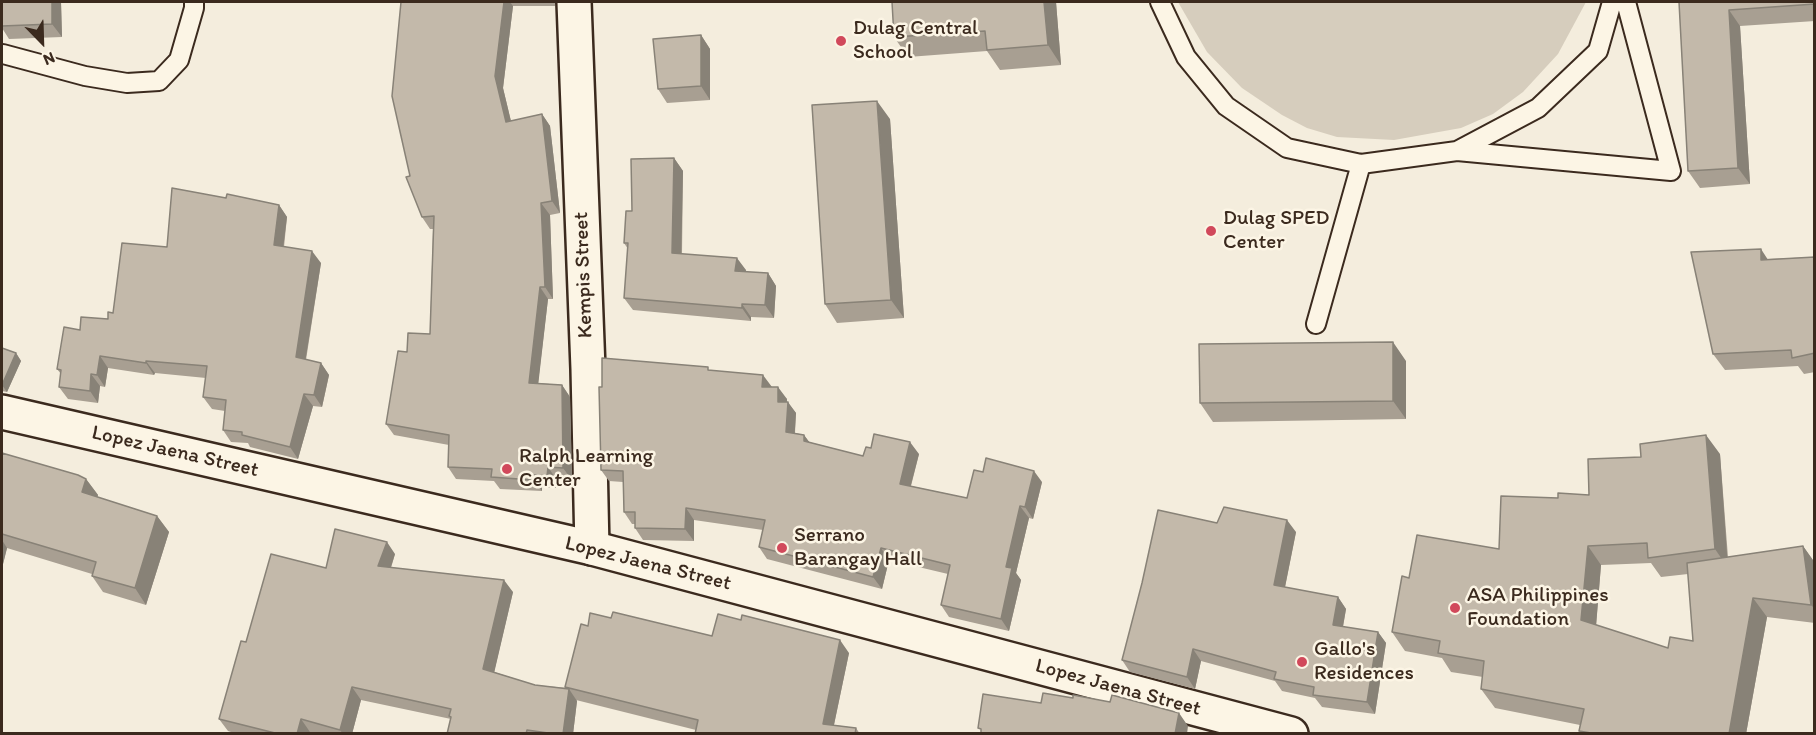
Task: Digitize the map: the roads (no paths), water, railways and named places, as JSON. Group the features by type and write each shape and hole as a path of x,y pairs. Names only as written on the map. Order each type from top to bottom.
{"street":[{"name":"Kempis Street","path":"574,2 588,369 592,548"},
{"name":"Lopez Jaena Street","path":"2,412 592,548 1291,734"}],"lane":[{"path":"3,54 96,78 127,83 159,81 179,60 194,2"},
{"path":"1160,2 1186,57 1226,106 1287,148 1361,164 1457,150 1671,171 1626,2"},
{"path":"1457,150 1538,108 1598,51 1612,2"},
{"path":"1316,324 1361,164"}],"place":[{"name":"Dulag Central School","path":"841,41"},
{"name":"Dulag SPED Center","path":"1211,231"},
{"name":"Ralph Learning Center","path":"507,469"},
{"name":"Serrano Barangay Hall","path":"782,548"},
{"name":"ASA Philippines Foundation","path":"1455,608"},
{"name":"Gallo's Residences","path":"1302,662"}]}
